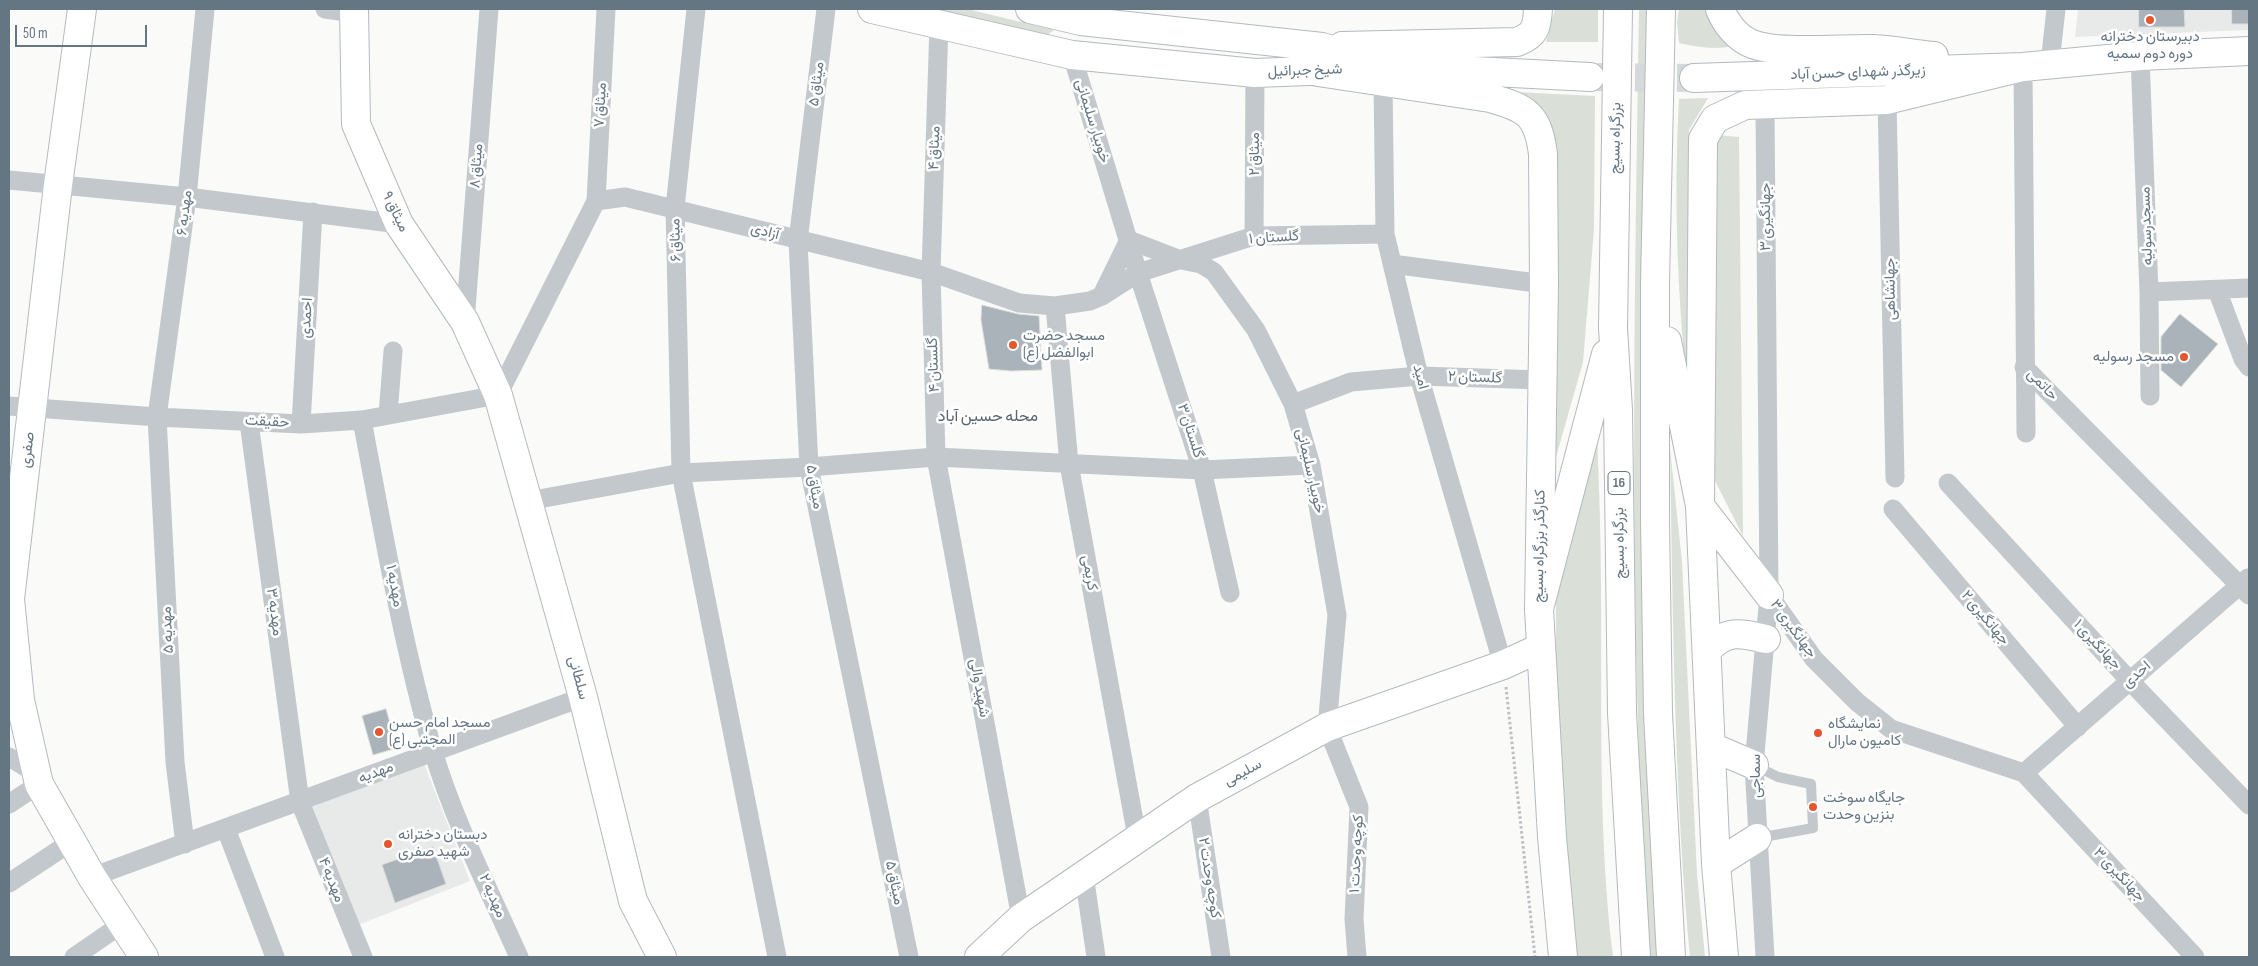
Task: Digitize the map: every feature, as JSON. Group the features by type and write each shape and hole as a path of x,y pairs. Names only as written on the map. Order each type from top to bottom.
{"main road":[{"name":"صفری","path":"82,9 58,185 21,407 9,599 20,700 38,779 71,842 144,957"},
{"name":"شیخ جبرائیل","path":"872,9 1072,55 1255,73 1320,60"},
{"name":"شیخ جبرائیل","path":"1030,9 1080,15 1320,60 1384,74"},
{"path":"1320,60 1391,44 1517,42 1530,37 1537,24 1538,9"},
{"name":"بزرگراه بسیج","path":"1618,9 1613,328 1618,410 1622,713 1636,957"},
{"path":"1661,9 1655,283 1655,520 1658,714 1671,957"},
{"path":"1720,9 1731,28 1740,37 1751,44 1772,49 1874,49 2022,67"},
{"name":"میثاق ۹","path":"354,11 356,124 399,224 465,322 498,395"},
{"path":"1724,957 1716,864 1708,650 1700,506 1703,139 1715,119 1745,105 1887,100 2022,67 2050,63 2140,56 2249,51"},
{"name":"زیرگذر شهدای حسن آباد","path":"1694,78 2022,67"},
{"path":"1384,74 1590,77"},
{"name":"کنارگذر بزرگراه بسیج","path":"1384,74 1514,105 1532,118 1541,135 1543,154 1544,284 1539,609 1552,837 1562,957"},
{"path":"1655,283 1700,506 1769,595"},
{"path":"1539,609 1613,328"},
{"name":"سلطانی","path":"498,395 583,696 633,901 662,957"},
{"path":"1708,650 1717,639 1730,634 1745,634 1766,639"},
{"name":"سلیمی","path":"979,957 1021,918 1137,837 1197,798 1327,727 1503,665 1540,648"},
{"path":"1712,747 1754,765"},
{"path":"1716,864 1757,838"}],"street":[{"name":"مهدیه ۶","path":"158,417 187,197 205,9"},
{"path":"325,9 354,11"},
{"name":"میثاق ۸","path":"465,322 489,9"},
{"name":"میثاق ۷","path":"596,201 606,9"},
{"name":"میثاق ۶","path":"696,9 675,208 681,473 777,957"},
{"name":"میثاق ۵","path":"826,9 798,240 809,467 909,957"},
{"path":"2050,63 2056,9"},
{"name":"میثاق ۴","path":"930,272 938,24"},
{"name":"خوبیار سلیمانی","path":"1072,55 1130,240 1138,273"},
{"name":"مسجدرسولیه","path":"2140,56 2149,292 2150,396"},
{"name":"حاتمی","path":"2022,67 2024,367 2246,586"},
{"name":"میثاق ۲","path":"1254,236 1255,73"},
{"name":"امید","path":"1384,74 1385,234 1419,376 1503,665"},
{"name":"جهانشاهی","path":"1887,100 1895,478"},
{"name":"جهانگیری ۳","path":"1765,104 1769,595 1814,658 1857,702 1891,729 2024,773 2195,957"},
{"path":"9,180 187,197 399,224"},
{"name":"آزادی","path":"596,201 625,197 675,208 930,272 1019,303 1055,306 1090,301 1102,296 1138,273"},
{"path":"498,395 596,201"},
{"name":"احمدی","path":"301,424 313,212"},
{"name":"گلستان ۱","path":"1138,273 1254,236 1385,234"},
{"path":"1102,296 1130,240"},
{"name":"خوبیار سلیمانی","path":"1130,240 1181,260 1201,264 1214,272 1229,290 1256,330 1293,404 1311,465 1337,615 1327,727"},
{"path":"1392,264 1544,284"},
{"name":"گلستان ۴","path":"930,272 936,457"},
{"name":"گلستان ۳","path":"1138,273 1202,470 1230,593"},
{"path":"2149,292 2249,288"},
{"path":"2217,290 2243,359 2249,367"},
{"name":"کریمی","path":"1055,306 1069,464 1137,837"},
{"path":"388,415 393,351"},
{"path":"2024,367 2026,433"},
{"name":"گلستان ۲","path":"1293,404 1351,382 1419,376 1542,380"},
{"name":"حقیقت","path":"21,407 158,417 301,424 362,420 498,395"},
{"name":"مهدیه ۵","path":"158,417 175,762 185,844"},
{"name":"مهدیه ۱","path":"362,420 405,643 433,750"},
{"name":"مهدیه ۳","path":"249,422 300,802"},
{"path":"528,501 681,473 809,467 936,457 1202,470 1311,465"},
{"name":"شهید والی","path":"936,457 1021,918"},
{"name":"جهانگیری ۱","path":"1948,483 2130,681 2249,805"},
{"name":"جهانگیری ۲","path":"1893,509 2078,726"},
{"name":"احدی","path":"2024,773 2130,681 2246,586"},
{"name":"سماجی","path":"1765,957 1754,765 1769,595"},
{"name":"مهدیه","path":"92,877 300,802 433,750 583,696"},
{"name":"کوچه وحدت ۱","path":"1327,727 1359,807 1354,919 1358,957"},
{"name":"مهدیه ۲","path":"433,750 444,784 519,957"},
{"path":"9,757 38,779 9,804"},
{"name":"کوچه وحدت ۲","path":"1197,798 1221,957"},
{"name":"مهدیه ۴","path":"300,802 363,957"},
{"path":"226,829 276,957"},
{"path":"9,883 71,842"},
{"path":"1084,875 1096,957"},
{"path":"74,957 122,924"}],"lane":[{"path":"1754,765 1778,777 1811,784 1813,828 1757,838"}],"path":[{"path":"1503,665 1535,957"}],"shaded area":[{"path":"922,9 967,9 1054,30 1046,36"},
{"path":"1555,9 1598,9 1598,42 1546,42"},
{"path":"1639,9 1648,9 1647,690 1651,852 1657,957 1649,957 1642,839 1635,602 1634,365"},
{"path":"1679,9 1710,9 1738,45 1709,48 1679,43 1677,22"},
{"name":"دبیرستان دخترانه دوره دوم سمیه","path":"2078,9 2232,9 2232,24 2249,24 2249,30 2075,37"},
{"path":"1516,92 1595,96 1594,229 1583,362 1552,471 1552,133"},
{"path":"1708,98 1689,130 1689,409 1682,332 1678,254 1676,176 1679,99"},
{"path":"1715,135 1739,137 1743,536 1709,469"},
{"path":"1597,434 1601,551 1603,820 1608,911 1613,957 1572,957 1556,690 1556,582"},
{"path":"1670,448 1682,562 1697,874 1705,957 1690,957 1685,894 1677,767"},
{"name":"دبستان دخترانه شهید صفری","path":"423,761 470,881 353,927 306,807"}],"building":[{"path":"2139,9 2184,9 2185,27 2139,27"},
{"path":"2232,9 2249,9 2249,24 2232,24"},
{"name":"مسجد حضرت ابوالفضل (ع)","path":"982,305 1018,314 1039,316 1042,370 1011,371 989,369 981,320"},
{"name":"مسجد رسولیه","path":"2180,314 2218,344 2181,387 2161,370 2161,337"},
{"name":"مسجد امام حسن المجتبی (ع)","path":"386,709 397,748 373,755 362,716"},
{"path":"433,847 446,884 395,903 382,865"}],"tunnel":[{"path":"1593,77 1694,78"}],"place":[{"name":"دبیرستان دخترانه دوره دوم سمیه","path":"2150,20"},
{"name":"مسجد حضرت ابوالفضل (ع)","path":"1013,345"},
{"name":"مسجد رسولیه","path":"2184,357"},
{"name":"مسجد امام حسن المجتبی (ع)","path":"379,732"},
{"name":"نمایشگاه کامیون مارال","path":"1818,733"},
{"name":"جایگاه سوخت بنزین وحدت","path":"1813,807"},
{"name":"دبستان دخترانه شهید صفری","path":"388,844"}],"district":[{"name":"محله حسین آباد","path":"988,417"}]}
